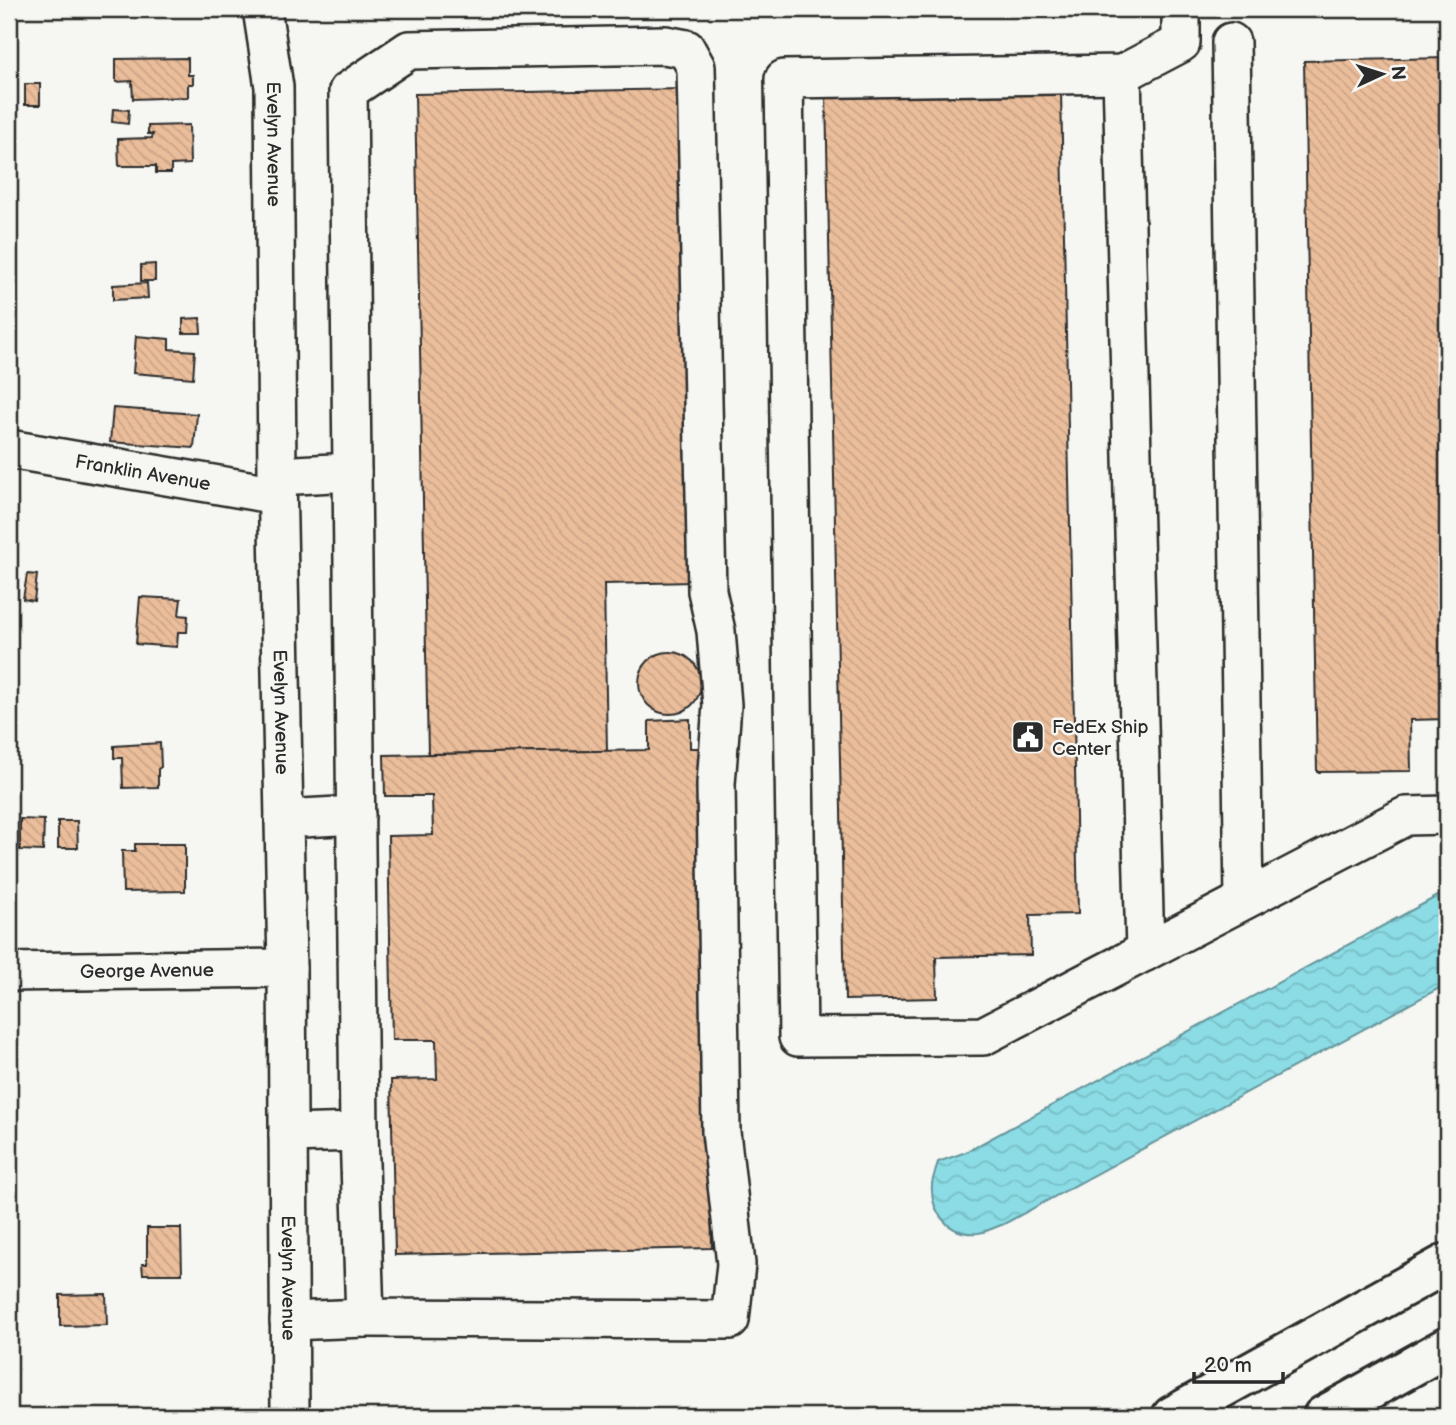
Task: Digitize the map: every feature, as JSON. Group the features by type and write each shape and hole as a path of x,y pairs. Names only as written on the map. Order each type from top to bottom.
{"highway":[{"path":"1172,1416 1447,1262"},
{"path":"1323,1416 1447,1347"}],"street":[{"name":"Evelyn Avenue","path":"262,9 274,87 277,485 287,968 290,1416"},
{"path":"1181,9 1181,43 1122,74 784,79 798,1037 983,1035 1406,816 1447,815"},
{"path":"1231,42 1244,900"},
{"path":"289,1321 365,1318 730,1320 736,1264 721,1132 716,784 722,705 716,631 707,591 696,67 686,49 665,45 409,50 348,91 359,1132 365,1318"},
{"path":"1122,74 1145,952"},
{"name":"Franklin Avenue","path":"9,449 277,485 352,472"},
{"path":"284,819 356,815"},
{"name":"George Avenue","path":"9,972 287,968"},
{"path":"288,1134 359,1132"}],"water":[{"path":"1447,891 1447,984 1004,1224 981,1232 967,1233 943,1220 932,1194 938,1162 966,1152"}],"building":[{"path":"188,58 188,75 193,75 193,84 188,84 188,97 133,99 132,81 116,82 116,59"},
{"path":"1447,58 1447,719 1410,720 1411,771 1317,772 1304,61"},
{"path":"25,84 40,84 40,105 25,105"},
{"path":"683,89 693,582 604,584 607,751 428,754 415,94"},
{"path":"1061,91 1078,914 1030,915 1031,955 936,957 937,998 845,1000 826,96"},
{"path":"113,109 129,110 128,124 112,122"},
{"path":"189,125 190,164 171,165 171,173 156,173 156,166 119,166 118,139 152,138 153,134 148,134 148,126"},
{"path":"155,264 155,281 141,281 141,265"},
{"path":"147,283 148,298 113,300 113,285"},
{"path":"200,318 201,333 183,333 183,319"},
{"path":"136,336 169,339 169,349 195,351 193,378 133,373"},
{"path":"113,408 197,414 194,448 110,442"},
{"path":"27,574 37,575 34,601 23,599"},
{"path":"140,597 181,599 179,615 188,616 187,632 178,632 177,647 136,644"},
{"path":"664,652 676,652 692,661 699,671 699,695 692,705 676,714 664,714 653,709 644,700 639,689 639,677 644,666 653,657"},
{"path":"690,719 690,748 702,748 712,1248 395,1255 391,1080 437,1079 436,1040 392,1040 388,836 433,835 432,796 385,796 384,755 649,750 649,721"},
{"path":"160,743 158,787 123,788 122,758 114,758 114,746"},
{"path":"20,819 44,820 43,851 20,850"},
{"path":"58,821 77,821 78,848 58,848"},
{"path":"135,844 185,844 185,891 123,892 122,851 135,851"},
{"path":"147,1228 181,1228 182,1274 143,1274 142,1264 147,1264"},
{"path":"106,1294 107,1325 60,1326 60,1295"}],"place":[{"name":"FedEx Ship Center","path":"1028,737"}]}
